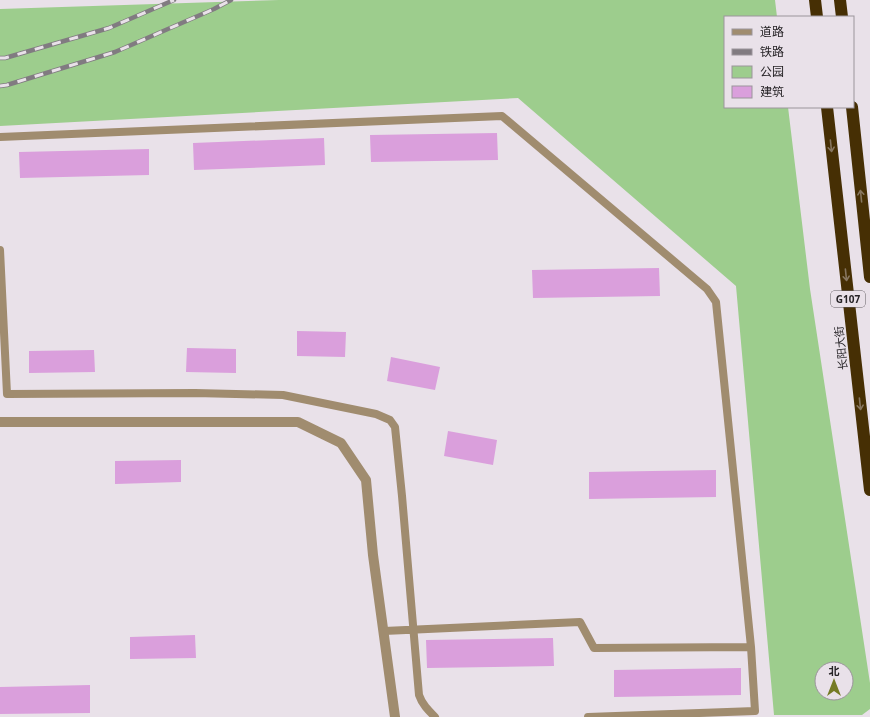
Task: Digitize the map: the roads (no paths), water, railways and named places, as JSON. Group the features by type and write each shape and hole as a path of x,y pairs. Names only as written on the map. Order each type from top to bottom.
{"highway":[{"path":"815,0 816,16"},
{"path":"840,0 842,16"},
{"name":"长阳大街","path":"827,108 870,490"},
{"name":"G107","path":"852,108 870,277"}],"street":[{"path":"0,422 298,422 341,443 366,480 373,555 395,717"}],"lane":[{"path":"0,137 502,116 707,289 716,302 751,647 755,711 588,717"},
{"path":"0,250 7,394 195,393 283,395 376,414 390,420 395,426 419,695 420,700 435,717"},
{"path":"384,631 580,622 594,648 751,647"}],"railway":[{"path":"0,58 5,58 109,28 174,0"},
{"path":"0,86 115,52 214,9 231,0"}]}
